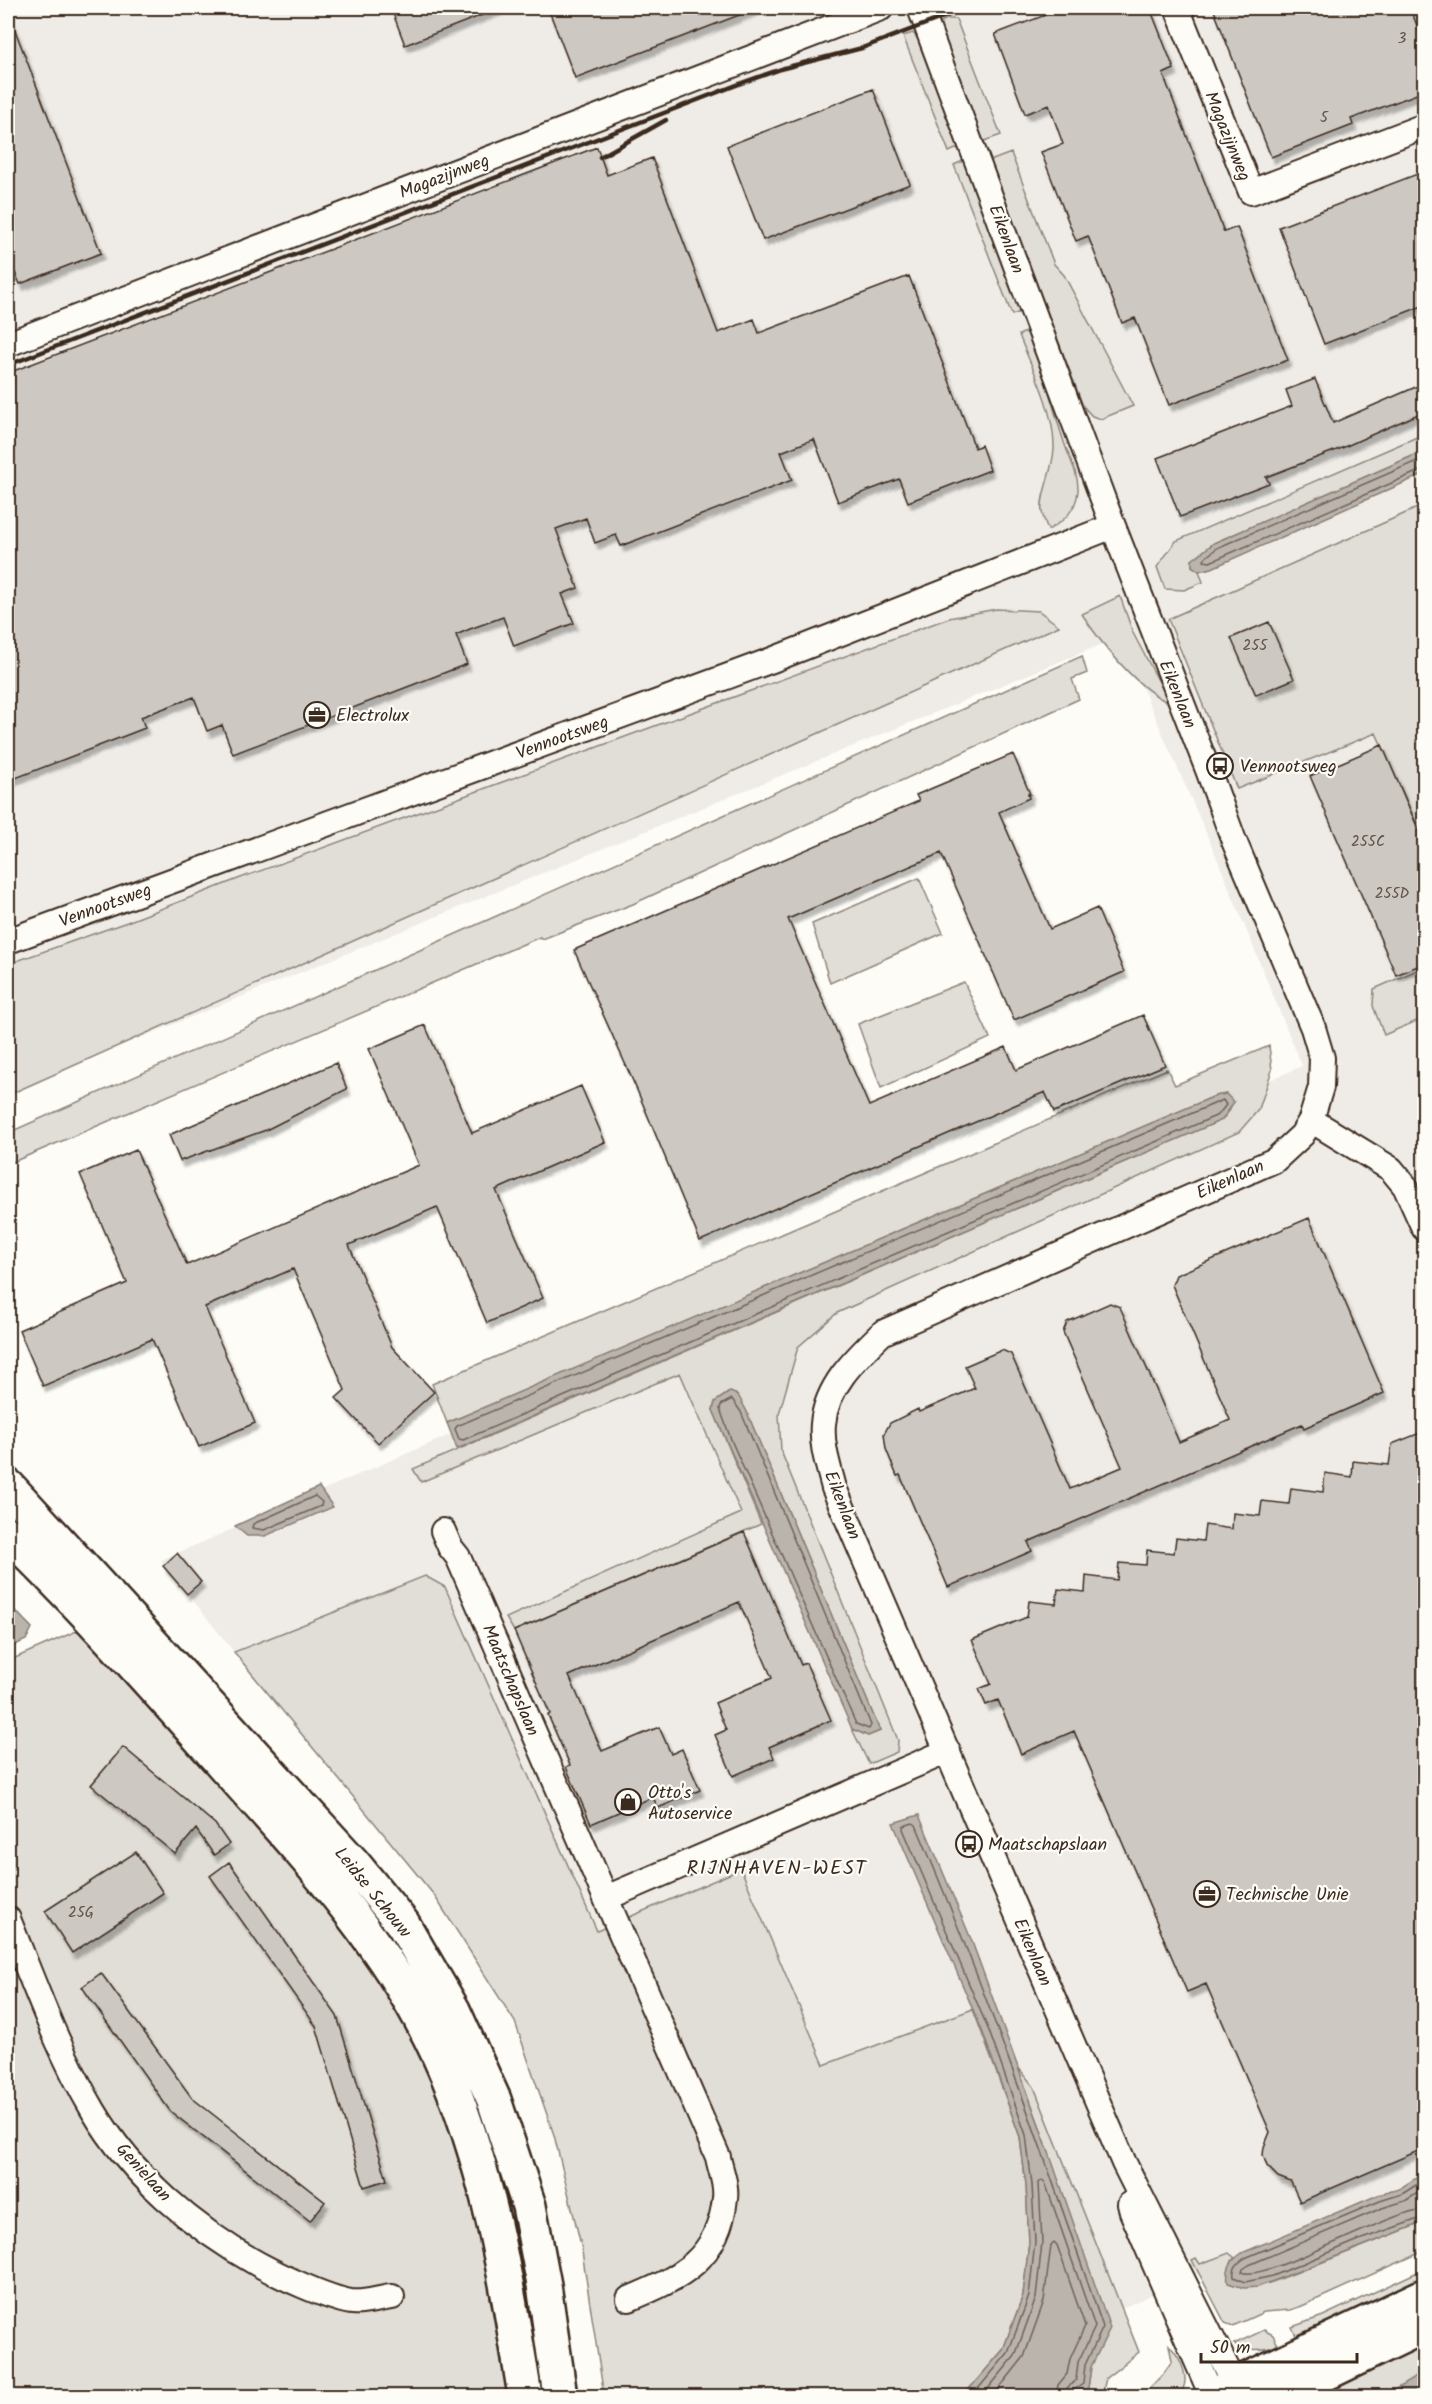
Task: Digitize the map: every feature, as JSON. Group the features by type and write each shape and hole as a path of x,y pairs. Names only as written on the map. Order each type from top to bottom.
{"street":[{"name":"Magazijnweg","path":"8,344 881,8"},
{"name":"Eikenlaan","path":"920,8 1113,526 1234,841 1313,1028 1322,1058 1321,1087 1311,1120 1302,1135 1275,1160 882,1333 853,1361 832,1392 823,1424 825,1450 834,1488 1124,2163 1171,2254 1229,2393"},
{"name":"Magazijnweg","path":"1177,8 1251,192 1425,126"},
{"name":"Vennootsweg","path":"8,941 772,660 1113,526"},
{"path":"1311,1120 1391,1169 1405,1186 1425,1228"},
{"name":"Leidse Schouw","path":"8,1486 353,1863 403,1924 453,2010 498,2111 529,2206 544,2285 560,2397"},
{"name":"Maatschapslaan","path":"443,1531 450,1547 458,1557 718,2157 726,2196 717,2234 698,2262 666,2284 630,2300"},
{"name":"Leidse Schouw","path":"8,1534 128,1657 320,1872 369,1935 404,1988 439,2056 482,2177 505,2270 525,2397"},
{"path":"606,1898 948,1751"},
{"name":"Genielaan","path":"8,1919 62,2048 94,2112 123,2152 152,2185 189,2218 221,2242 271,2271 352,2302 392,2296"},
{"path":"1229,2393 1425,2296"},
{"path":"1279,2397 1425,2326"}],"shaded area":[{"path":"8,8 1424,8 1424,2173 1399,2189 1378,2195 1254,2248 1048,2342 973,2009 824,2065 741,1869 597,1931 445,1587 424,1576 234,1652 161,1560 1302,1066 1214,851 1120,637 8,1092"},
{"path":"956,19 1001,135 984,141 980,135 940,32 941,22"},
{"path":"913,33 918,39 960,147 949,152 903,36"},
{"path":"1011,153 1054,264 1064,275 1133,406 1101,419 1092,416 1083,406 990,161"},
{"path":"965,160 1023,311 1012,315 954,165"},
{"path":"1030,330 1078,485 1077,498 1072,510 1048,530 1042,514 1042,506 1054,453 1053,431 1041,388 1019,335"},
{"path":"1424,434 1424,451 1214,543 1192,560 1192,566 1199,571 1203,582 1184,590 1165,589 1157,567 1176,541"},
{"path":"1424,505 1424,840 1376,733 1237,789 1168,619"},
{"path":"1120,596 1133,633 1170,703 1158,697 1133,677 1109,651 1082,614"},
{"path":"996,609 1039,611 1059,626 8,1095 8,964 949,618"},
{"path":"1082,656 1087,673 1072,679 1079,699 633,904 542,939 540,937 8,1164 8,1133"},
{"path":"919,878 943,933 830,983 812,924"},
{"path":"1424,967 1424,1018 1384,1035 1373,1006 1374,989"},
{"path":"964,982 990,1038 881,1088 858,1024"},
{"path":"1269,1046 1272,1070 1259,1109 1239,1132 837,1313 798,1347 779,1414 781,1451 898,1740 897,1752 869,1764 852,1729 868,1736 880,1731 746,1410 737,1395 729,1392 715,1402 713,1410 761,1524 514,1631 506,1618 741,1513 680,1373 421,1482 413,1469 1222,1120 1230,1110 1226,1094 1215,1096 447,1423 432,1384 1167,1069 1175,1085"},
{"path":"425,1576 445,1587 597,1931 741,1869 824,2065 973,2009 1020,2137 1026,2185 1029,2242 1023,2295 1003,2350 963,2396 604,2396 581,2245 554,2135 515,2022 434,1895 234,1652"},
{"path":"79,1630 185,1742 319,1897 387,1988 427,2067 471,2188 511,2396 17,2396 8,2389 8,1661"},
{"path":"1018,2067 1034,2087 1139,2352 1106,2378 1102,2396 1075,2396 1088,2388 1091,2367 1046,2144"},
{"path":"1424,2222 1424,2251 1302,2306 1290,2310 1264,2312 1233,2326 1225,2323 1192,2260 1196,2258 1200,2264 1229,2253 1235,2258 1232,2260 1229,2283 1247,2287 1257,2286"},
{"path":"1424,2269 1424,2276 1296,2336 1292,2327 1323,2316"},
{"path":"1264,2330 1273,2335 1278,2345 1257,2349 1234,2344"},
{"path":"1424,2335 1424,2396 1318,2396 1317,2390"},
{"path":"1169,2345 1178,2356 1184,2370 1185,2384 1182,2390 1178,2396 1142,2396 1172,2361"}],"water":[{"path":"1424,451 1424,474 1212,568 1199,571 1192,566 1192,560 1214,543"},
{"path":"1226,1094 1234,1102 1222,1120 457,1449 447,1423 1215,1096"},
{"path":"730,1392 738,1395 746,1410 880,1731 868,1736 852,1729 713,1410 715,1402"},
{"path":"319,1487 333,1507 265,1536 247,1536 235,1526"},
{"path":"8,1603 32,1628 26,1640 8,1648"},
{"path":"919,1815 971,1939 1110,2328 1091,2367 1088,2388 1075,2396 963,2396 1003,2350 1023,2295 1029,2242 1026,2185 1020,2137 983,2033 893,1823"},
{"path":"1424,2173 1424,2222 1258,2287 1244,2288 1228,2283 1230,2265 1242,2253 1378,2195 1399,2189"},
{"path":"1424,2372 1424,2396 1384,2396"}],"building":[{"path":"391,8 498,8 498,9 405,45"},
{"path":"548,8 755,8 755,9 575,78"},
{"path":"1064,8 1150,8 1174,69 1163,74 1224,232 1237,227 1288,360 1169,405 1135,318 1122,323 1088,236 1076,241 1041,152 1063,144 1049,105 1025,114 995,34"},
{"path":"1213,8 1410,8 1425,45 1425,91 1351,119 1353,125 1271,157"},
{"path":"8,12 101,253 20,284 14,270 8,272"},
{"path":"873,89 910,184 763,240 727,146"},
{"path":"597,147 607,175 652,158 718,333 754,319 759,333 909,276 975,448 981,445 990,470 908,502 899,479 838,502 814,439 781,452 792,480 621,546 616,535 595,543 586,518 556,529 578,588 562,594 574,623 514,646 503,617 470,629 456,635 467,664 233,754 222,725 207,731 194,697 141,717 145,728 8,781 8,373"},
{"path":"1425,171 1425,305 1324,344 1279,227"},
{"path":"1315,379 1333,423 1425,383 1425,411 1342,448 1266,477 1269,483 1180,517 1157,458 1292,406 1286,390"},
{"path":"1269,622 1294,679 1256,695 1231,638"},
{"path":"1382,745 1425,845 1425,963 1396,975 1310,776"},
{"path":"1013,754 1030,794 1028,794 1029,798 999,812 1050,929 1097,908 1124,972 1014,1020 941,853 788,919 869,1106 1006,1047 1016,1070 1143,1015 1165,1065 1054,1112 1045,1092 700,1241 637,1090 574,950 919,801 916,795"},
{"path":"425,1025 472,1133 581,1086 605,1142 496,1190 543,1298 487,1323 437,1207 349,1245 392,1347 434,1392 378,1443 336,1398 345,1390 293,1269 205,1307 255,1423 199,1447 152,1339 43,1386 19,1330 127,1283 80,1174 136,1150 187,1265 419,1165 369,1049"},
{"path":"336,1063 347,1089 266,1130 180,1161 169,1135"},
{"path":"1309,1218 1384,1393 1304,1428 1302,1424 1028,1542 1032,1551 948,1587 900,1475 897,1476 886,1449 884,1434 890,1423 918,1409 919,1412 975,1388 965,1366 1002,1350 1011,1354 1070,1489 1122,1467 1063,1332 1067,1322 1110,1303 1120,1307 1179,1442 1230,1420 1172,1285 1176,1275"},
{"path":"1425,1431 1425,2148 1300,2202 1291,2182 1278,2177 1267,2166 1263,2155 1270,2132 1206,1984 1187,1992 1074,1731 1021,1754 998,1700 986,1705 979,1689 991,1684 972,1640 1027,1617 1029,1601 1056,1604 1058,1589 1085,1592 1086,1576 1117,1580 1119,1563 1146,1565 1147,1550 1174,1553 1176,1538 1203,1541 1205,1525 1232,1529 1233,1513 1260,1516 1262,1501 1289,1504 1291,1488 1323,1492 1325,1473 1352,1477 1353,1461 1389,1465 1392,1444"},
{"path":"744,1532 801,1665 806,1663 831,1720 769,1747 774,1758 733,1776 715,1735 726,1730 715,1703 772,1678 739,1602 569,1676 602,1751 659,1727 671,1754 682,1749 700,1790 658,1808 653,1797 591,1824 566,1767 570,1765 548,1715 550,1714 514,1631"},
{"path":"177,1553 201,1582 187,1594 163,1566"},
{"path":"123,1747 215,1824 229,1844 214,1855 196,1829 175,1854 91,1785"},
{"path":"136,1852 163,1893 72,1953 45,1911"},
{"path":"229,1862 337,2016 387,2180 364,2187 316,2026 210,1876"},
{"path":"101,1973 192,2098 325,2202 310,2221 170,2111 82,1987"}],"railway":[{"path":"8,365 747,81 784,68 862,48 968,8"},
{"path":"600,157 666,120"}],"place":[{"name":"Electrolux","path":"317,715"},
{"name":"Vennootsweg","path":"1220,766"},
{"name":"Otto's Autoservice","path":"628,1802"},
{"name":"Maatschapslaan","path":"969,1844"},
{"name":"Technische Unie","path":"1207,1894"}],"district":[{"name":"RIJNHAVEN-WEST","path":"777,1867"}]}
